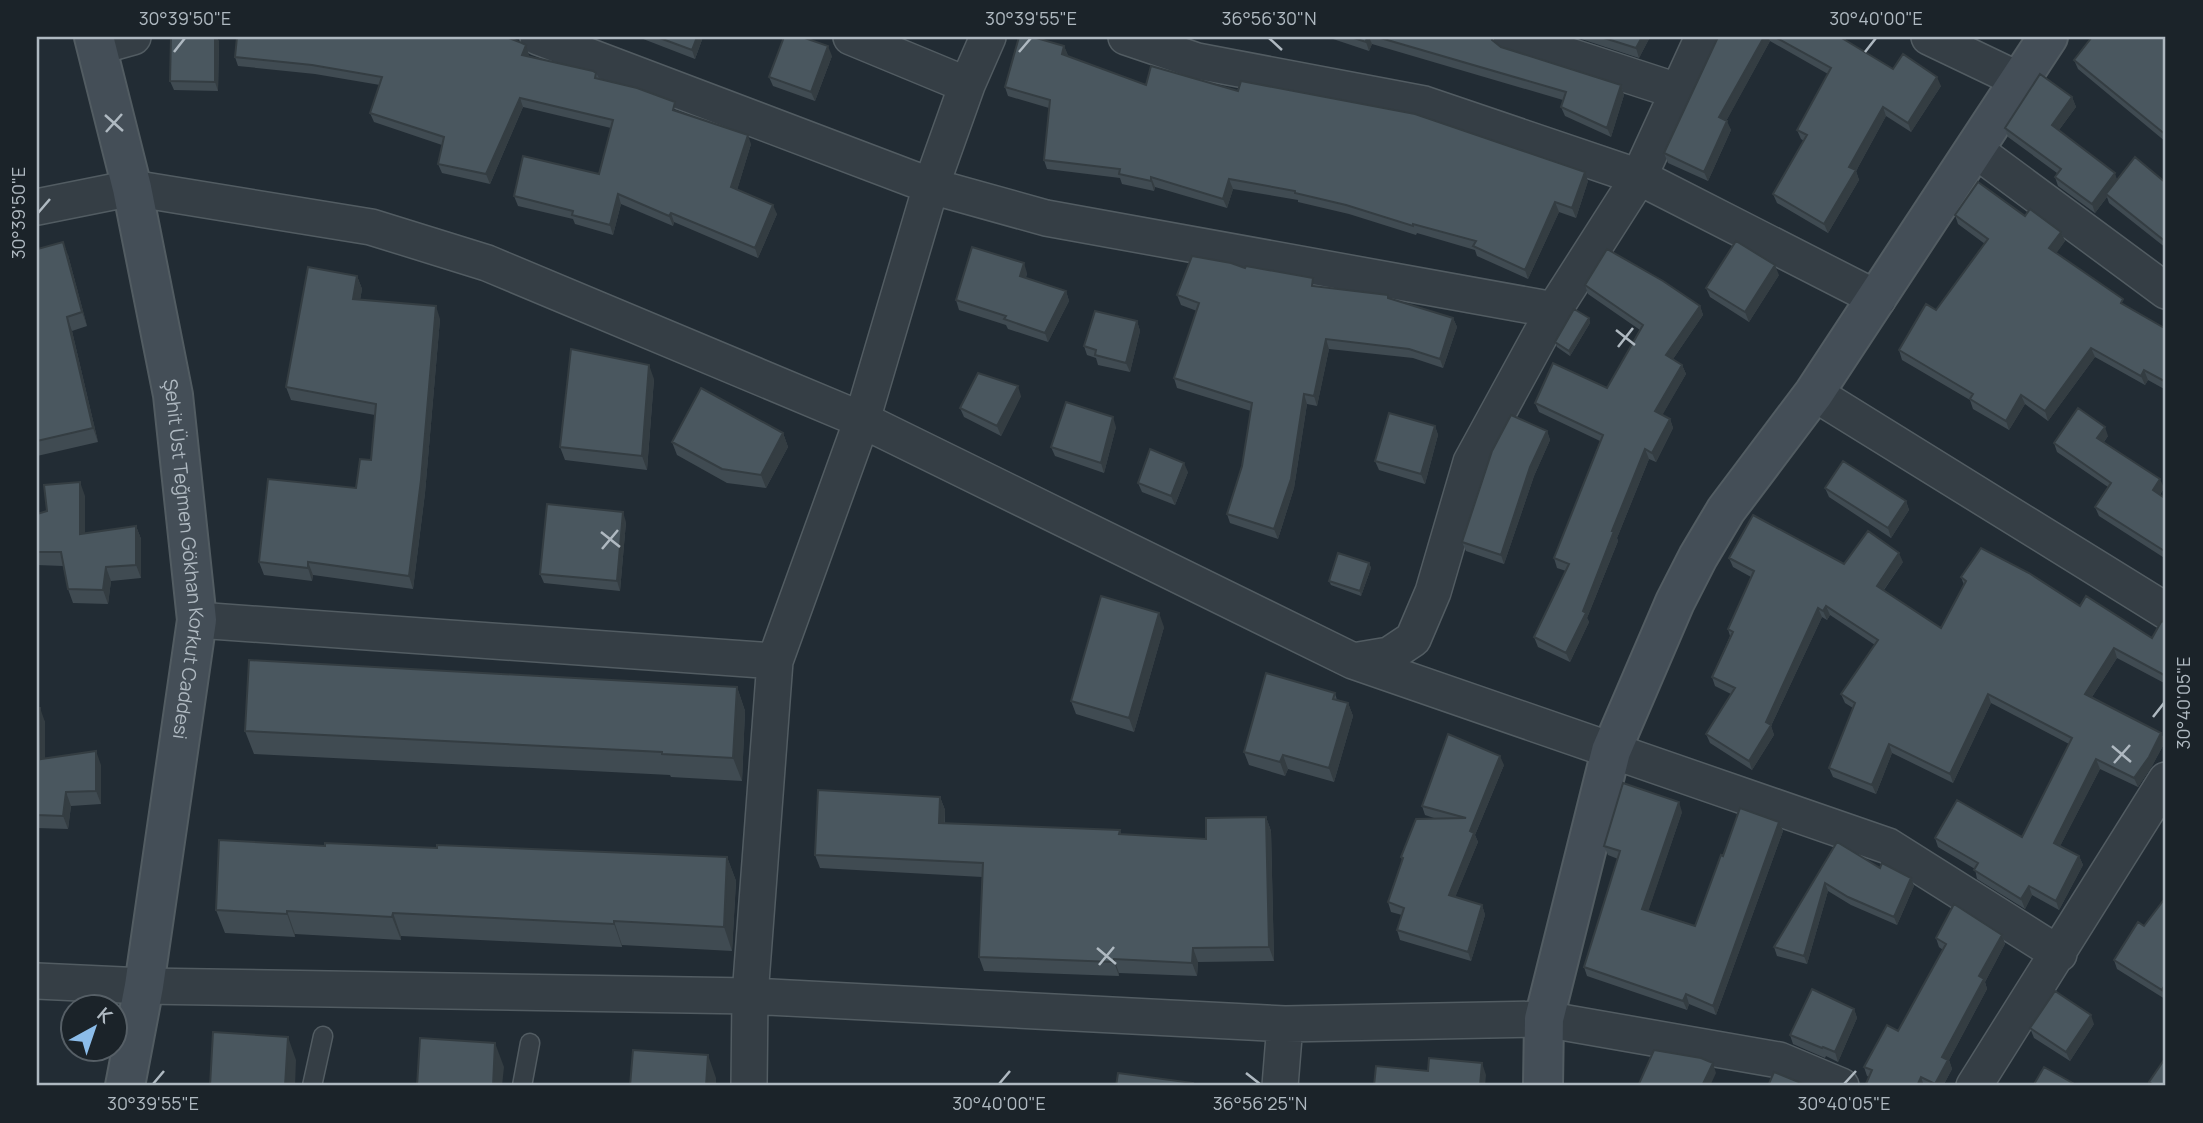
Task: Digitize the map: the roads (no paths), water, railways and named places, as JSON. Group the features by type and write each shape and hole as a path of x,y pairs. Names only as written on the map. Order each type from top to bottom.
{"street":[{"path":"96,42 133,37"},
{"path":"538,37 931,186 1046,218 1553,310"},
{"path":"851,37 967,85"},
{"path":"748,1086 750,996 775,661 862,420 931,186 967,85 988,37"},
{"path":"1126,37 1196,61 1424,104 1639,177 1878,299"},
{"path":"1511,37 1677,91"},
{"path":"1353,661 1389,655 1413,639 1433,592 1471,462 1553,310 1639,177 1703,37"},
{"path":"1929,37 2021,80"},
{"path":"1543,1086 1544,1019 1611,751 1675,602 1698,556 1726,510 1814,393 1878,299 2048,37"},
{"name":"Şehit Üst Teğmen Gökhan Korkut Caddesi","path":"96,42 132,188 173,395 197,621 144,986 125,1086"},
{"path":"1974,149 2166,291"},
{"path":"37,208 132,188 371,227 487,263 862,420 1353,661 1888,846 2059,954"},
{"path":"1814,393 2166,611"},
{"path":"197,621 775,661"},
{"path":"1974,1086 2166,780"},
{"path":"37,981 144,986 750,996 1285,1024 1544,1019 1779,1060 1841,1086"},
{"path":"1280,1086 1285,1024"}],"lane":[{"path":"313,1086 323,1036"},
{"path":"522,1086 530,1043"}]}
